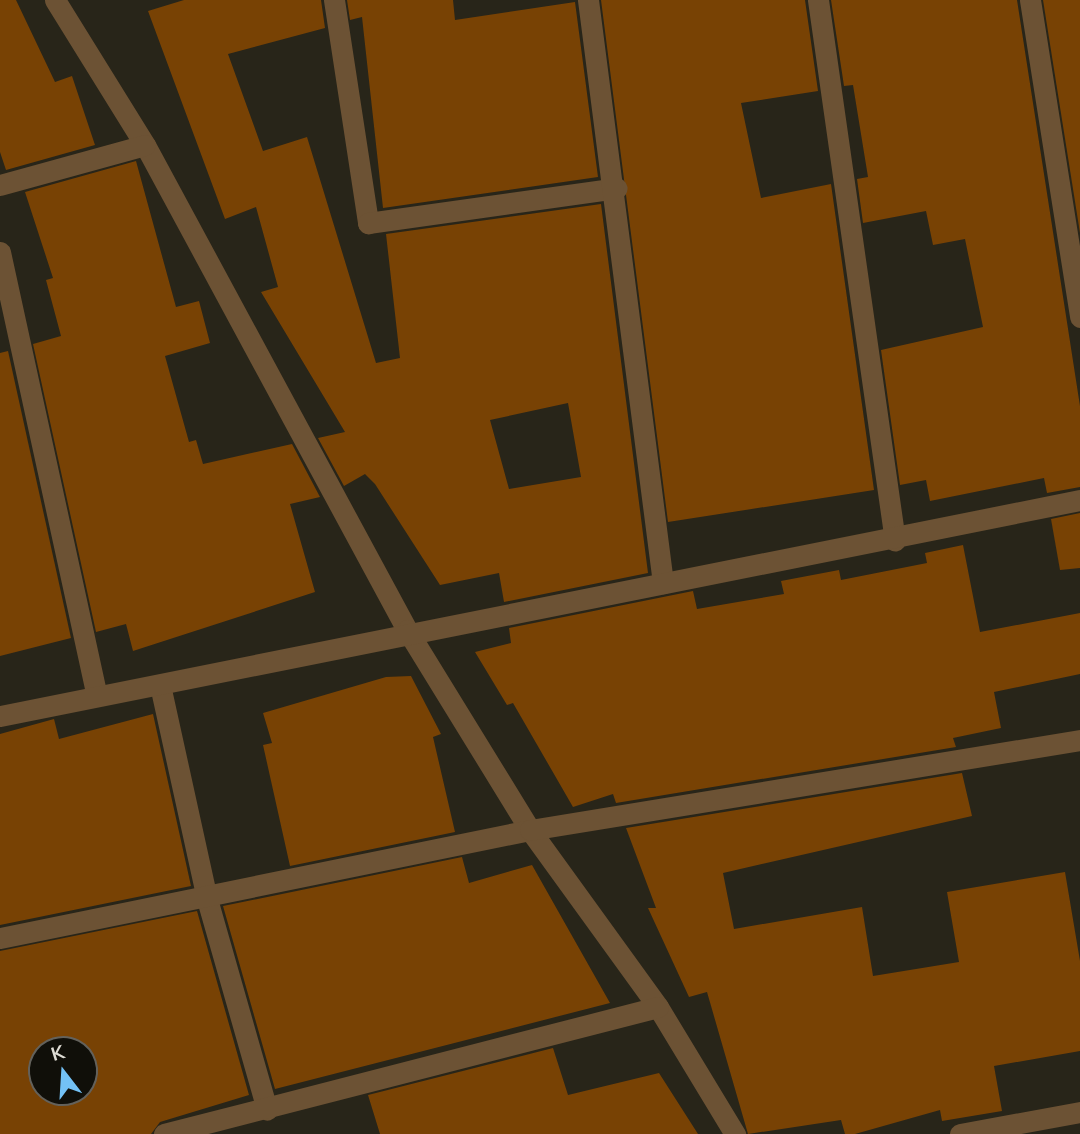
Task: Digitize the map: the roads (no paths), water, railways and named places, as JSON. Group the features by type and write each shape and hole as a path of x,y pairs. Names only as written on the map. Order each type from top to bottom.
{"street":[{"path":"55,0 145,145 407,630 530,830 658,1007 736,1134"},
{"path":"334,0 368,223 617,188"},
{"path":"588,0 617,188 663,583"},
{"path":"818,0 895,541"},
{"path":"1030,0 1075,258 1080,317"},
{"path":"0,185 145,145"},
{"path":"0,252 97,696"},
{"path":"0,716 160,685 407,630 895,541 1080,500"},
{"path":"160,685 207,899 267,1110"},
{"path":"0,938 207,899 530,830 1080,740"},
{"path":"164,1134 267,1110 658,1007"},
{"path":"960,1134 1080,1112"}]}
